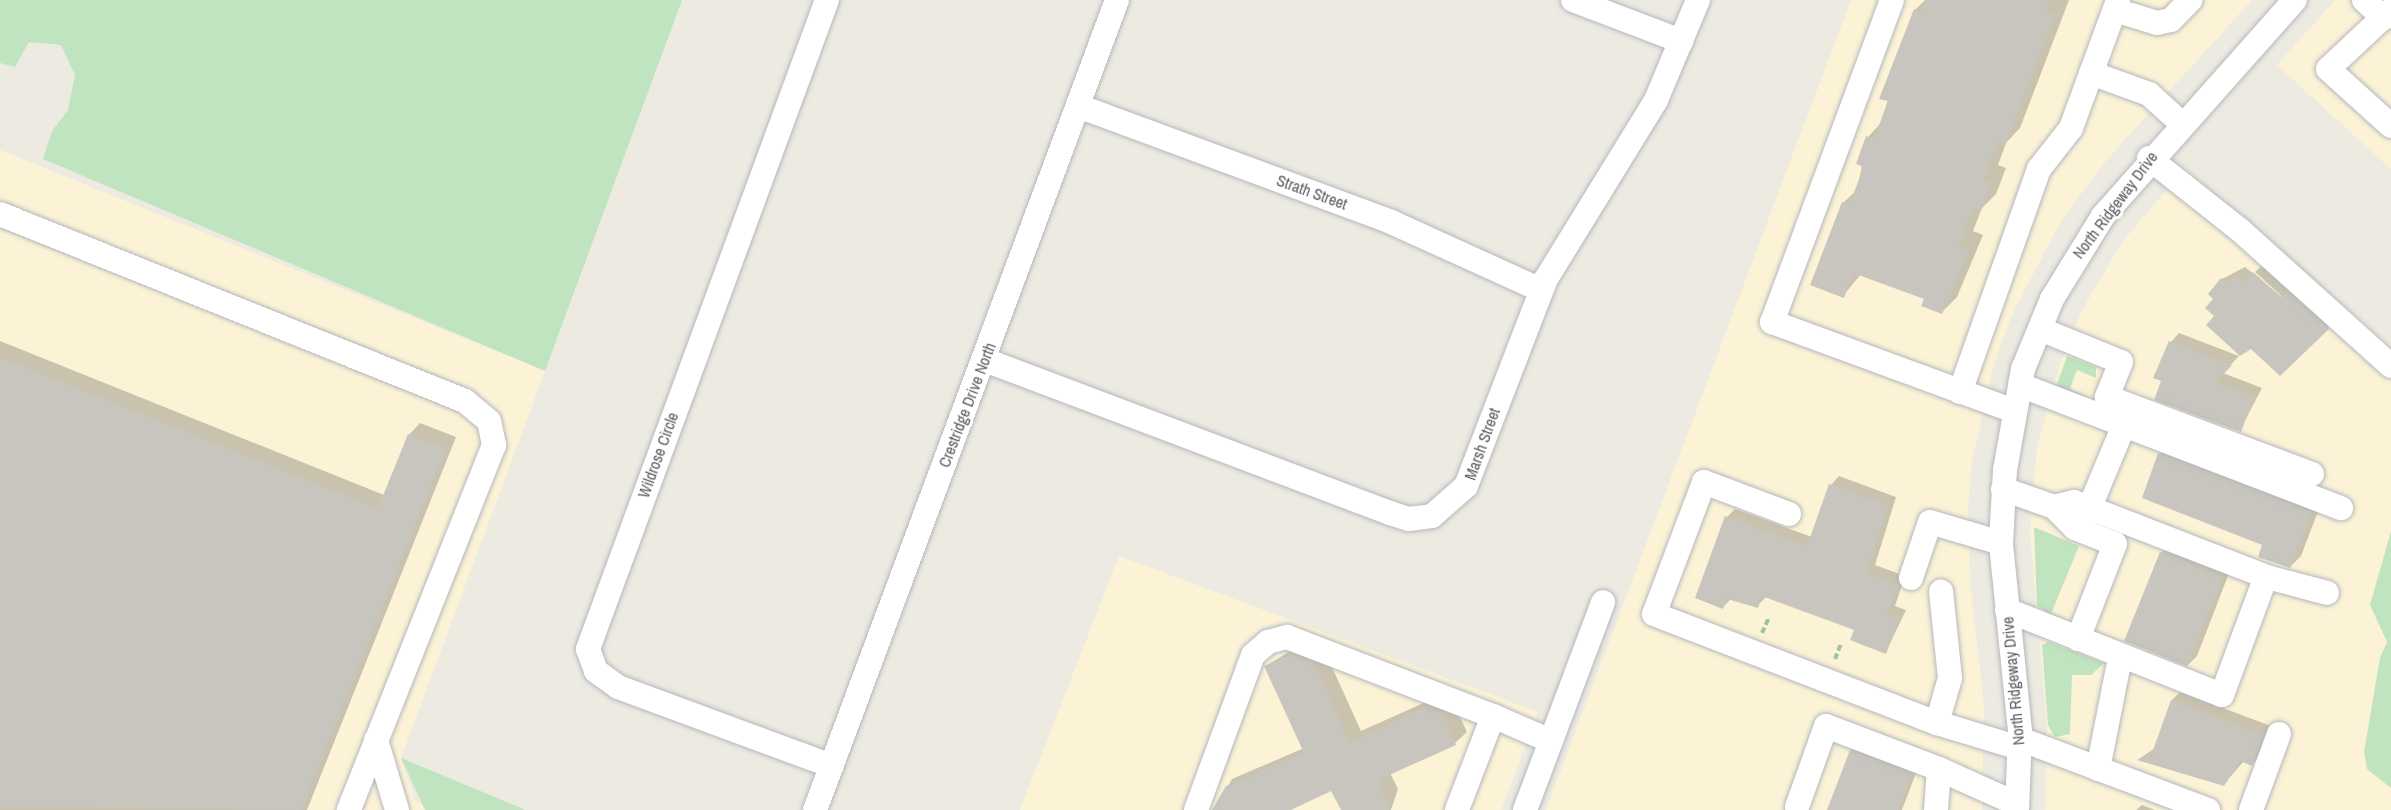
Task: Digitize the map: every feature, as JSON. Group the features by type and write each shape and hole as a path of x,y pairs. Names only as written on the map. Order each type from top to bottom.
{"street":[{"name":"Wildrose Circle","path":"827,0 588,649 596,670 618,687 832,766"},
{"name":"Crestridge Drive North","path":"815,810 985,360 1117,0"},
{"path":"1573,0 1681,41"},
{"name":"Marsh Street","path":"985,360 1409,519 1432,516 1466,486 1541,290 1656,100 1698,0"},
{"path":"1892,0 1772,322 2014,411"},
{"path":"1960,392 2039,169 2071,128 2116,5 2157,23 2171,20 2190,0"},
{"name":"North Ridgeway Drive","path":"2017,807 2020,744 2001,543 2003,489 2020,385 2040,329 2074,258 2149,158 2295,0"},
{"path":"2364,0 2387,14 2367,27 2328,69 2391,126"},
{"path":"2091,73 2149,94 2181,123"},
{"name":"Strath Street","path":"1078,106 1391,222 1541,290"},
{"path":"2149,158 2240,230 2391,366"},
{"path":"0,214 465,401 489,421 494,445 349,810"},
{"path":"2040,329 2121,362 2107,397 2312,474"},
{"path":"2020,385 2125,423 2341,508"},
{"path":"2089,508 2125,423"},
{"path":"1789,514 1704,482 1654,614 1936,723 2020,744 2098,769 2208,810"},
{"path":"2003,489 2054,507 2074,528 2115,544 2078,639"},
{"path":"2054,507 2074,502 2267,577 2327,593"},
{"path":"1911,578 1930,522 2001,543"},
{"path":"2007,610 2222,695 2262,587"},
{"path":"1936,723 1950,678 1941,591"},
{"path":"1525,810 1603,602"},
{"path":"1196,810 1243,678 1253,655 1268,642 1306,640 1551,741"},
{"path":"2098,769 2118,668"},
{"path":"1457,810 1493,716"},
{"path":"1797,807 1826,726 1939,769 2017,807"},
{"path":"2251,810 2279,734"},
{"path":"376,740 397,810"},
{"path":"1936,810 1939,769"}],"shaded area":[{"path":"1851,0 2252,0 2109,157 2062,219 2013,312 1994,364 1972,461 1968,508 1970,582 1984,707 1982,810 1546,810"},
{"path":"2335,0 2391,0 2391,169 2277,65"},
{"path":"0,150 545,371 401,758 415,801 437,810 0,810"},
{"path":"2185,168 2391,346 2391,810 2045,810 2047,725 2030,531 2037,448 2060,363 2082,310 2123,241"},
{"path":"1119,556 1538,712 1501,810 1020,810"}],"green space":[{"path":"0,0 682,0 545,371 43,159 52,131 68,110 75,75 61,45 29,42 15,67 0,63"},
{"path":"2067,356 2096,367 2096,378 2077,370 2070,389 2088,397 2087,401 2056,387"},
{"path":"2034,527 2079,546 2051,614 2037,606"},
{"path":"2391,531 2391,788 2367,769 2364,752 2380,658 2387,642 2370,605"},
{"path":"2048,642 2104,663 2091,675 2072,675 2070,734 2055,737 2048,725 2042,645"},
{"path":"401,758 526,810 425,810"}],"building":[{"path":"1925,0 2050,0 2046,11 2055,14 2005,146 1997,143 1984,180 1992,183 1981,211 1973,208 1959,247 1969,250 1942,314 1921,306 1924,299 1853,273 1844,298 1810,285 1842,202 1849,205 1864,167 1856,164 1866,136 1874,139 1888,101 1879,99 1914,9 1921,12"},
{"path":"2253,272 2282,298 2288,292 2329,329 2280,376 2251,349 2240,356 2206,325 2214,316 2205,308 2213,299 2208,294 2221,278 2227,283 2235,274 2244,282"},
{"path":"2169,341 2232,365 2216,382 2254,397 2241,432 2154,400 2161,381 2153,378"},
{"path":"0,357 378,508 408,434 446,449 301,810 0,807"},
{"path":"2158,453 2312,512 2290,568 2258,557 2262,545 2142,498"},
{"path":"1829,484 1888,505 1867,573 1898,585 1887,615 1899,619 1886,654 1850,640 1854,630 1762,596 1758,608 1727,599 1723,609 1695,598 1725,516 1807,546"},
{"path":"2160,552 2223,577 2187,666 2124,641"},
{"path":"1291,654 1314,663 1350,742 1426,707 1429,713 1436,710 1443,715 1456,745 1378,780 1391,810 1341,810 1331,791 1291,810 1212,810 1226,786 1304,753 1264,666"},
{"path":"2171,700 2264,735 2252,766 2240,761 2224,786 2137,760 2152,753"},
{"path":"1850,750 1912,774 1898,810 1827,810"}]}
